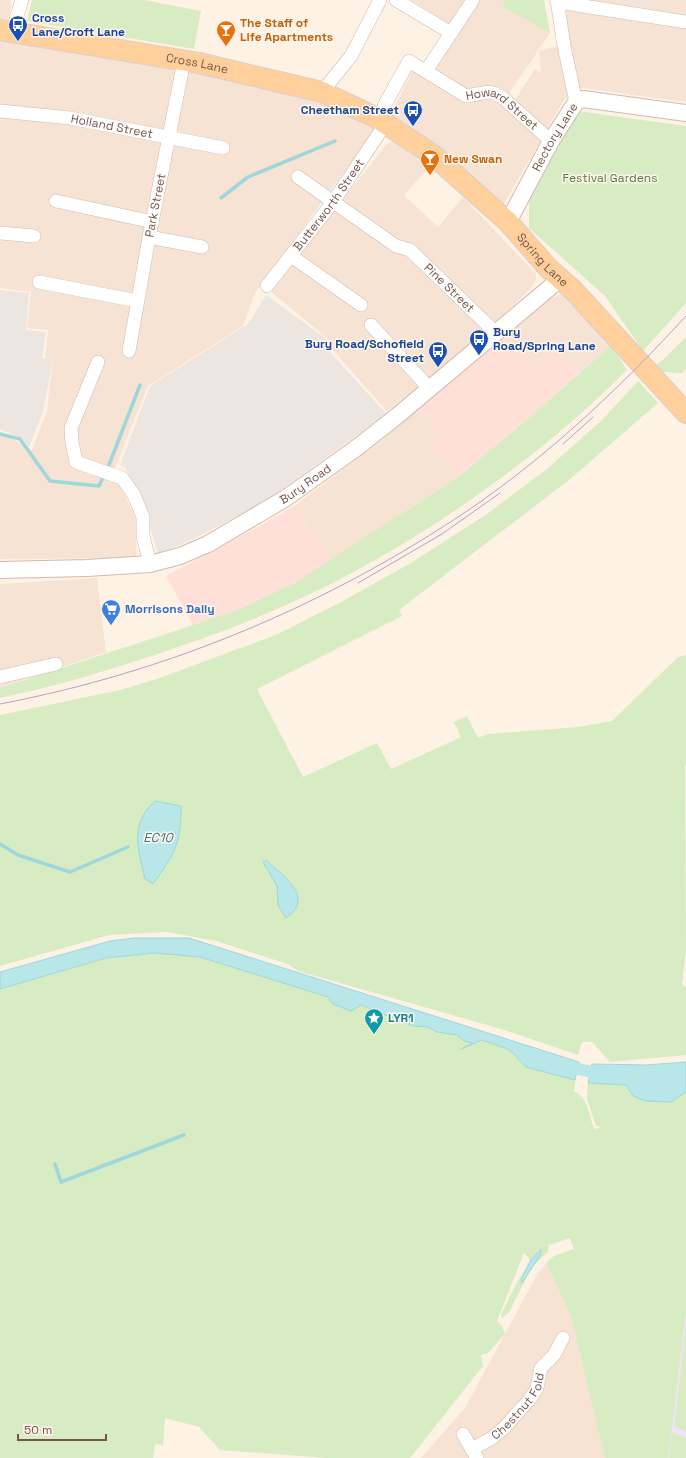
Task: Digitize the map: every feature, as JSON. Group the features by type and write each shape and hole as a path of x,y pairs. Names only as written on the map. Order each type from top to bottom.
{"main road":[{"name":"Cross Lane","path":"6,31 184,61 322,92 385,114"},
{"name":"Spring Lane","path":"385,114 508,222 686,413"}],"street":[{"path":"6,31 22,0"},
{"path":"322,92 351,56 380,0"},
{"path":"396,0 451,34"},
{"path":"426,71 473,0"},
{"path":"558,1 686,22"},
{"name":"Rectory Lane","path":"508,222 551,141 576,102 564,46 558,1"},
{"name":"Park Street","path":"129,351 149,237 184,61"},
{"name":"Howard Street","path":"409,61 466,96 489,92 503,98 551,141"},
{"name":"Butterworth Street","path":"268,286 333,202 385,114 409,61"},
{"path":"576,102 583,99 686,113"},
{"name":"Holland Street","path":"0,111 70,118 223,148"},
{"name":"Pine Street","path":"298,177 400,248 410,250 419,256 496,333"},
{"path":"56,201 153,222"},
{"path":"0,233 34,236"},
{"path":"149,237 202,247"},
{"path":"291,256 361,305"},
{"name":"Bury Road","path":"0,570 87,568 150,564 180,556 208,544 280,502 356,449 430,389 551,285 560,279"},
{"path":"39,282 137,301"},
{"path":"371,325 430,389"},
{"path":"98,362 72,428 72,442 76,462 122,478 134,495 143,517 143,536 150,564"},
{"path":"0,677 56,664"},
{"name":"Chestnut Fold","path":"463,1434 475,1453 504,1428 530,1399 537,1388 541,1368 558,1359 563,1338"}],"shaded area":[{"path":"0,0 11,0 9,22 0,21"},
{"path":"411,0 467,0 452,25"},
{"path":"479,0 505,0 504,7 550,33 508,95 488,86 465,89 433,68"},
{"path":"564,0 609,0 648,6 649,0 686,0 686,102 582,88 564,100 502,207 390,117 413,70 468,103 487,94 509,109 535,69 541,73 539,51 568,43"},
{"path":"609,0 649,0 648,6"},
{"path":"0,40 173,68 321,101 375,130 255,293 243,326 148,386 115,468 122,489 136,520 136,558 0,559 0,432 32,450 47,411 53,358 45,357 48,330 27,328 31,292 0,288"},
{"path":"393,141 429,167 404,195 438,227 463,197 536,274 536,280 530,289 490,329 387,411 328,345 332,342 270,291 386,145"},
{"path":"0,290 29,293 26,330 46,332 42,358 53,358 43,411 29,447 22,438 0,429"},
{"path":"562,294 611,345 579,373 555,345 533,364 504,331 538,303"},
{"path":"266,295 329,341 324,345 386,414 266,501 193,539 158,554 150,526 125,467 120,465 150,386 248,324"},
{"path":"507,334 533,364 555,345 579,373 529,418 457,478 430,444 441,435 418,409"},
{"path":"418,409 441,435 430,444 457,478 332,561 294,506 382,440"},
{"path":"294,506 332,561 296,582 242,608 193,625 166,576"},
{"path":"97,578 106,652 0,688 0,584"},
{"path":"546,1263 571,1316 606,1458 421,1458 465,1408 538,1273"},
{"path":"686,1314 686,1458 668,1458 672,1421"}],"green space":[{"path":"32,0 144,0 201,11 194,49 27,21"},
{"path":"505,0 544,0 550,33 503,7"},
{"name":"Festival Gardens","path":"577,111 686,126 686,303 643,351 605,296 529,228 529,199"},
{"path":"686,337 686,368 682,373 663,372 653,367 664,359"},
{"path":"611,345 627,370 579,415 532,454 465,504 430,527 357,570 266,614 176,648 53,686 0,698 0,688 242,608 296,582 457,478 529,418"},
{"path":"638,381 658,403 569,480 399,610 402,616 257,689 303,777 377,743 391,769 461,737 454,722 467,716 478,738 487,734 578,727 612,721 678,657 686,655 686,950 682,985 686,987 686,1055 610,1062 592,1042 582,1042 578,1055 501,1029 298,971 288,964 216,941 168,932 109,935 0,966 0,715 120,690 157,679 278,634 341,602 411,563 487,514 547,469 603,419"},
{"path":"155,953 200,957 328,997 333,1004 361,1005 413,1026 428,1027 437,1032 457,1035 464,1041 474,1043 482,1040 505,1048 512,1052 526,1067 576,1077 574,1092 582,1097 585,1102 594,1129 602,1127 596,1126 587,1099 588,1083 626,1085 645,1101 671,1102 686,1092 686,1313 668,1458 605,1458 571,1316 546,1263 554,1256 574,1249 570,1238 550,1245 549,1243 548,1252 532,1267 509,1312 502,1318 501,1315 515,1286 530,1260 524,1253 497,1321 502,1326 505,1334 488,1353 481,1355 483,1366 410,1458 327,1458 220,1450 199,1427 165,1418 163,1445 155,1444 153,1458 0,1458 0,989 103,959"},
{"path":"686,1327 686,1432 674,1426"},
{"path":"672,1432 686,1438 686,1458 669,1458"}],"water":[{"name":"EC10","path":"155,801 181,806 181,819 178,840 172,856 153,884 145,879 138,847 138,838 141,819"},
{"path":"266,860 288,880 294,887 297,895 298,902 294,910 286,918 278,905 277,886 263,862"},
{"path":"134,938 189,938 579,1062 575,1080 526,1067 512,1052 482,1040 461,1049 473,1043 464,1041 457,1035 437,1032 428,1027 413,1026 361,1005 351,1011 333,1004 328,997 200,957 155,953 106,958 0,989 0,972 110,941"},
{"path":"686,1062 686,1092 671,1102 645,1101 633,1096 626,1085 588,1083 592,1064 646,1065"},
{"path":"541,1249 541,1254 522,1283 521,1280 531,1260"}],"waterway":[{"path":"221,198 248,177 335,141"},
{"path":"107,470 140,385"},
{"path":"0,434 20,439 50,481 99,486 104,475"},
{"path":"0,844 18,855 70,872 128,847"},
{"path":"562,1065 591,1072 607,1073"},
{"path":"55,1164 61,1182 184,1135"}],"tram line":[{"path":"0,704 63,690 124,674 185,654 245,630 303,604 416,544 470,509 556,443 636,369 686,316"},
{"path":"563,444 593,417"},
{"path":"358,583 442,534 500,493"}],"place":[{"name":"Cross Lane/Croft Lane","path":"18,42"},
{"name":"The Staff of Life Apartments","path":"226,47"},
{"name":"Cheetham Street","path":"413,127"},
{"name":"New Swan","path":"430,176"},
{"name":"Bury Road/Spring Lane","path":"479,356"},
{"name":"Bury Road/Schofield Street","path":"438,368"},
{"name":"Morrisons Daily","path":"111,626"},
{"name":"LYR1","path":"374,1035"}]}
